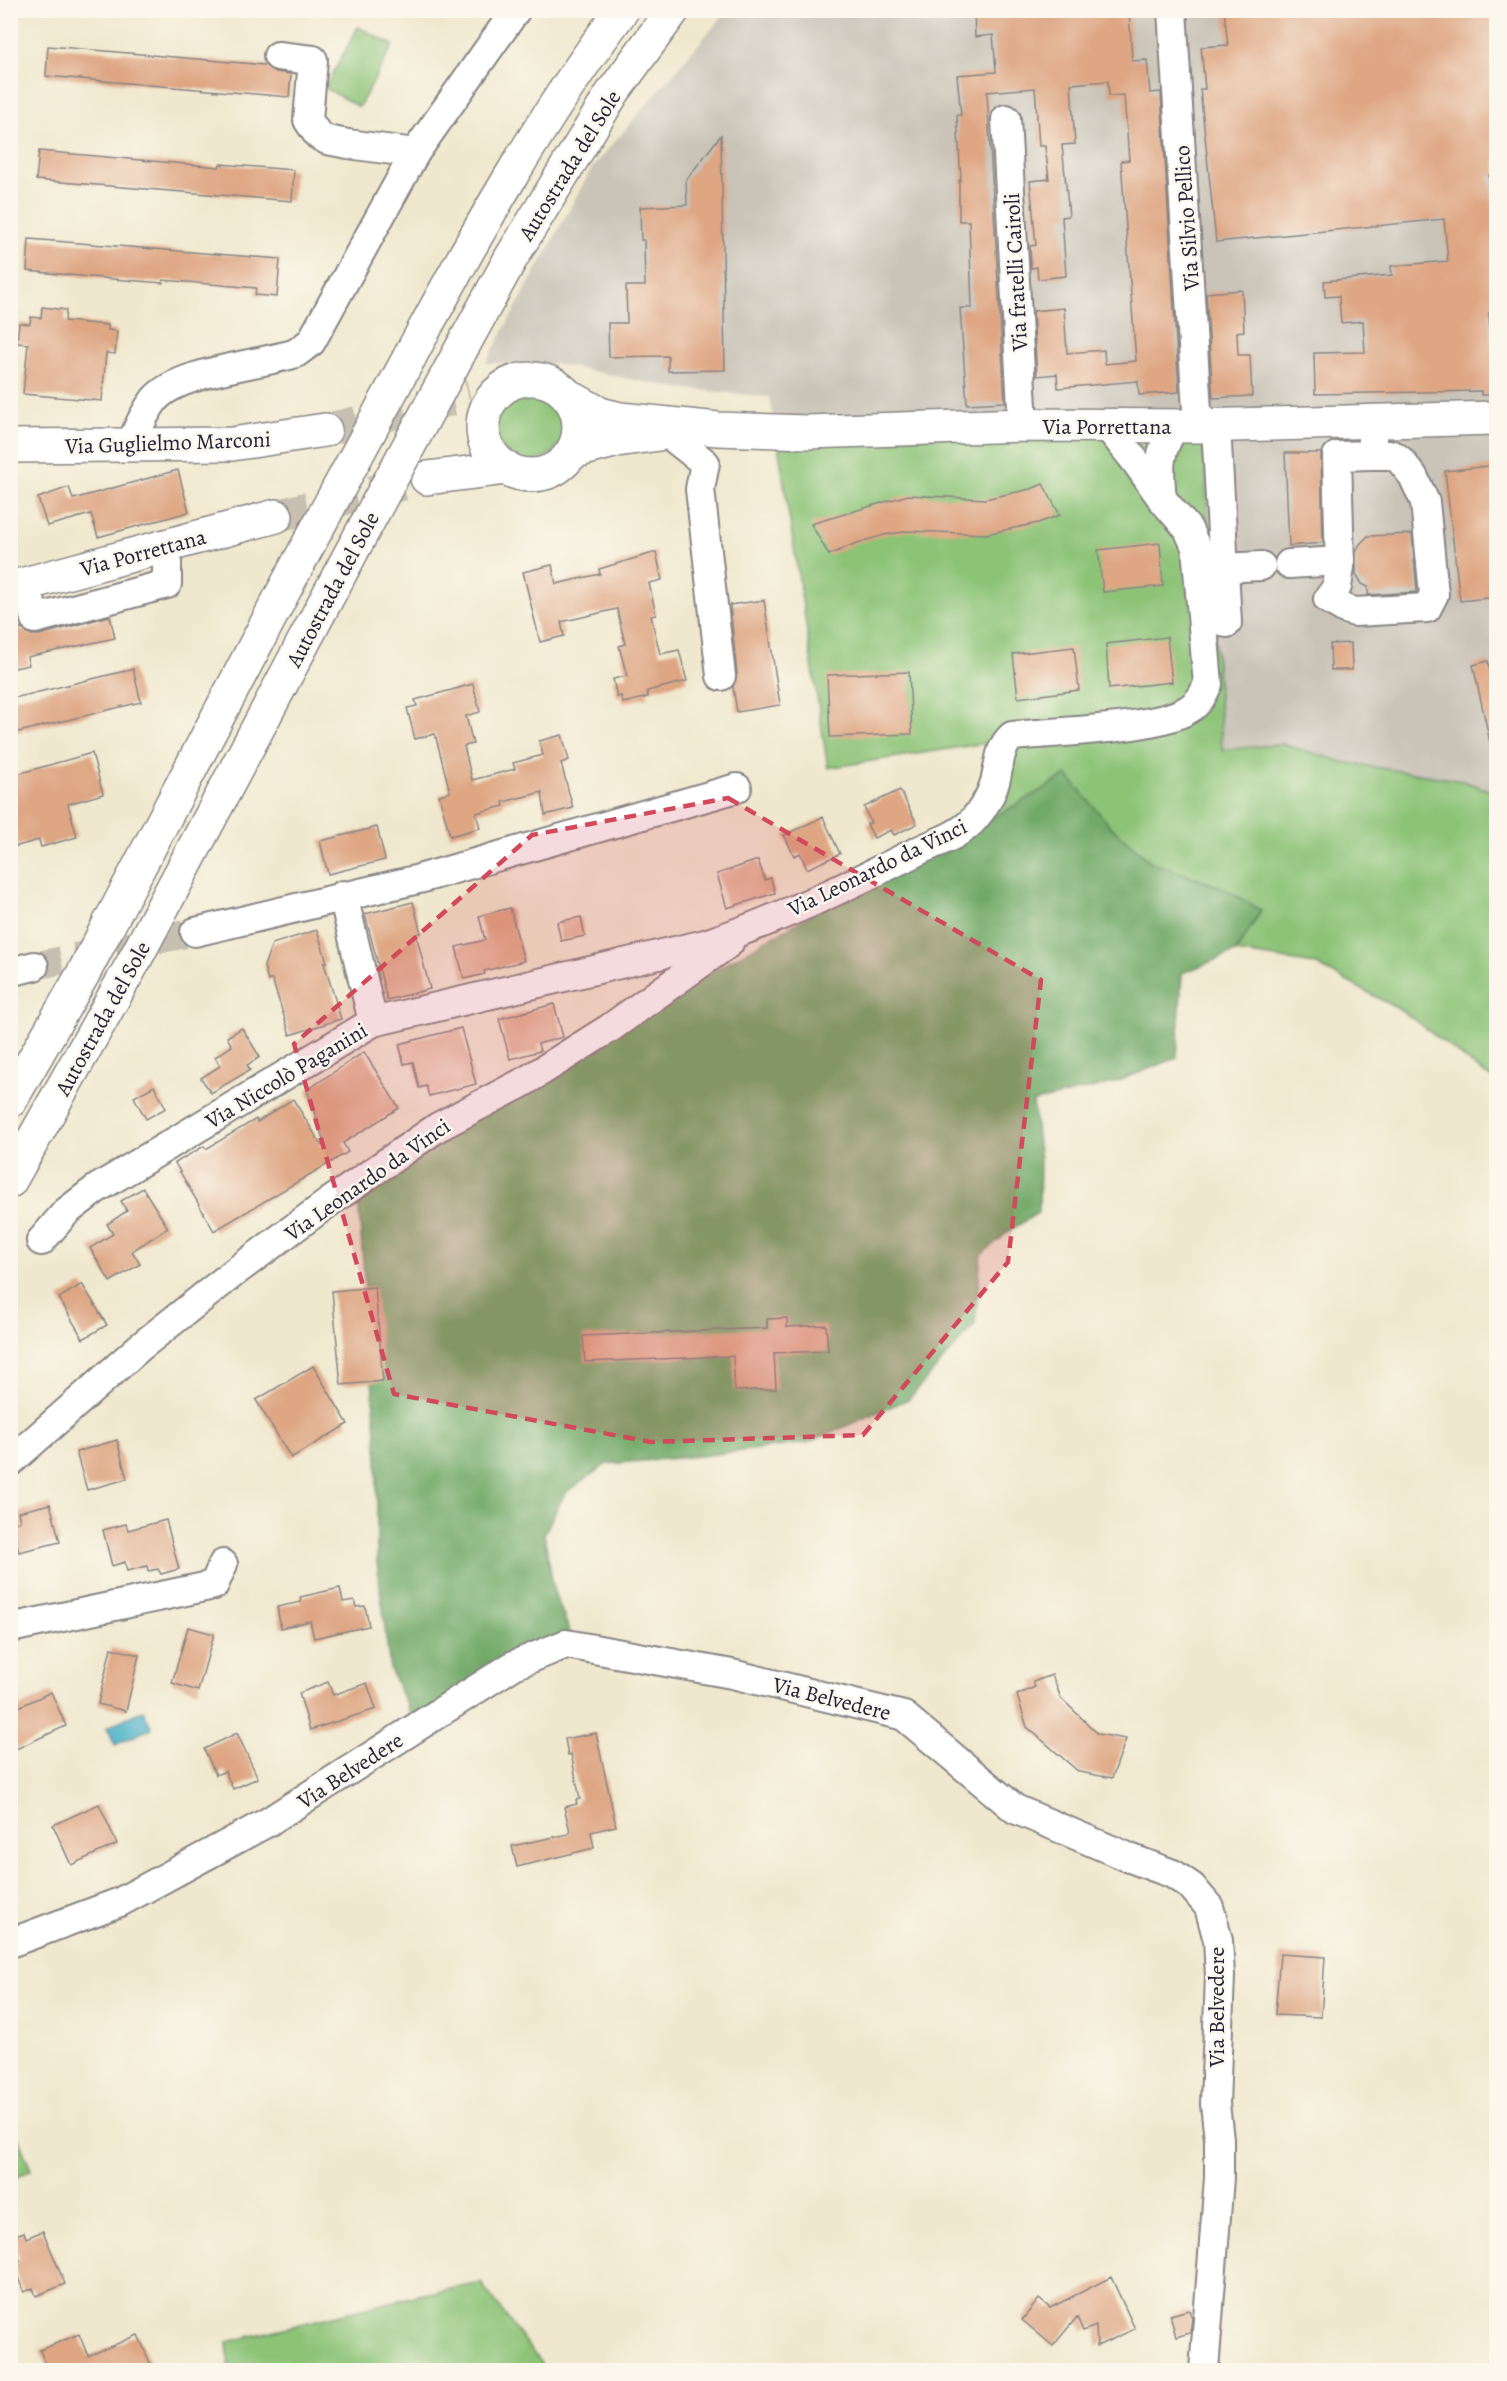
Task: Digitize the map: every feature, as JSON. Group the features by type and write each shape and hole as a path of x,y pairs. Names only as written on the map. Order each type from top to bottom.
{"main road":[{"name":"Autostrada del Sole","path":"10,1101 83,974 299,562 459,265 538,134 622,10"},
{"name":"Autostrada del Sole","path":"10,1181 133,963 511,258 613,92 673,10"},
{"path":"476,413 491,453 507,468 523,474 547,472 561,464 572,452 578,436 579,420 568,396 555,386 539,380 522,380 506,386 489,405 476,413 461,460 433,476 507,468"},
{"name":"Via Porrettana","path":"568,396 587,409 620,419 718,429 807,432 1023,425 1196,426 1497,418"},
{"name":"Via Porrettana","path":"572,452 617,440 718,429"},
{"name":"Via Guglielmo Marconi","path":"10,446 232,444 324,430"},
{"name":"Via Porrettana","path":"18,586 276,516"}],"street":[{"path":"131,444 143,416 157,397 177,383 288,356 311,342 415,153 516,10"},
{"name":"Via Silvio Pellico","path":"1172,10 1196,426 1224,568 1227,623"},
{"path":"278,56 313,60 308,120 318,135 327,140 348,144 415,153"},
{"name":"Via fratelli Cairoli","path":"1006,118 1023,425"},
{"path":"1372,422 1372,455"},
{"path":"1162,499 1159,463 1164,441 1196,426"},
{"name":"Via Leonardo da Vinci","path":"705,944 747,930 960,830 974,820 991,795 996,781 999,757 1005,742 1012,736 1133,724 1172,717 1188,710 1200,700 1208,684 1208,669 1197,548 1188,529 1162,499 1108,427"},
{"path":"667,433 705,463 700,489 721,676"},
{"path":"1372,455 1393,455 1400,460 1419,485 1425,502 1434,594 1426,608 1355,612 1328,599 1337,587 1340,561 1337,456 1372,455"},
{"path":"1224,568 1340,561"},
{"path":"195,932 419,879 737,788"},
{"path":"343,896 373,1022"},
{"name":"Via Leonardo da Vinci","path":"10,1462 140,1347 236,1271 328,1203 438,1127 524,1082 610,1028 747,930"},
{"name":"Via Niccolò Paganini","path":"41,1241 66,1212 96,1189 373,1022 705,944"},
{"path":"10,1628 214,1585 223,1564"},
{"name":"Via Belvedere","path":"10,1943 120,1902 268,1822 513,1665 566,1644 732,1674 904,1716 1015,1809 1173,1874 1192,1887 1209,1907 1218,1940 1219,1964 1215,2104 1219,2139 1219,2178 1204,2370"}],"highlighted area":[{"path":"728,798 1041,980 1008,1262 863,1435 651,1442 394,1394 294,1044 532,835"}],"shaded area":[{"path":"727,11 1496,11 1496,793 1463,781 1343,762 1283,744 1222,750 1203,436 777,438 769,397 670,387 557,364 486,363 592,168"}],"green space":[{"path":"358,27 393,45 359,107 325,88"},
{"path":"529,389 549,395 559,405 565,425 559,445 549,455 529,461 509,455 499,445 493,425 499,405 509,395"},
{"path":"1203,436 1222,750 1283,744 1343,762 1463,781 1496,793 1496,1080 1486,1075 1404,1012 1315,964 1236,952 1261,911 1223,888 1151,862 1112,828 962,836 981,790 987,743 828,768 777,438"},
{"path":"1067,775 1112,828 1151,862 1223,888 1261,910 1236,952 1182,973 1177,1058 1113,1083 1033,1102 1040,1161 1039,1212 1009,1231 981,1255 975,1324 909,1399 807,1443 607,1464 565,1493 544,1534 554,1592 574,1642 417,1729 390,1669 377,1562 377,1446 358,1197 482,1103 828,905 962,836"},
{"path":"10,2119 31,2170 11,2180 10,2180"},
{"path":"481,2283 546,2370 229,2370 227,2342 419,2295"}],"water":[{"path":"143,1710 152,1728 115,1745 107,1727"}],"building":[{"path":"974,10 1129,10 1132,61 1147,60 1150,93 1161,92 1179,392 1139,395 1138,381 1058,388 1057,374 1037,376 1033,311 1064,308 1067,353 1104,350 1105,364 1136,361 1121,161 1129,160 1124,95 1109,96 1108,81 1071,84 1075,144 1062,145 1069,216 1062,217 1066,276 1038,279 1037,267 1031,268 1030,246 1036,245 1030,181 1049,179 1045,146 1039,146 1035,88 987,92 1005,402 967,404 960,308 972,308 969,221 959,221 959,180 961,180 957,115 961,115 957,75 996,72 993,35 975,37"},
{"path":"1224,10 1497,10 1497,135 1495,135 1497,174 1489,175 1497,247 1497,312 1489,313 1491,344 1497,344 1497,395 1481,395 1481,391 1315,394 1314,353 1365,352 1363,321 1341,323 1339,296 1325,297 1324,281 1392,275 1391,266 1448,261 1444,219 1216,242 1200,89 1205,89 1201,47 1228,45"},
{"path":"48,46 265,65 276,72 291,74 289,97 46,76"},
{"path":"721,135 725,370 668,371 668,356 609,357 608,323 627,323 626,286 645,286 644,240 641,240 640,207 687,205 686,180"},
{"path":"39,151 219,167 220,164 294,170 292,201 36,180"},
{"path":"29,239 280,259 277,297 255,295 256,288 163,280 163,283 27,271"},
{"path":"1242,290 1244,331 1237,332 1238,355 1250,355 1252,396 1213,398 1206,293"},
{"path":"42,307 66,310 65,321 108,325 108,330 117,331 115,354 106,353 102,401 23,394 28,344 17,343 19,323 30,324 31,317 41,318"},
{"path":"1285,453 1321,453 1323,543 1289,546"},
{"path":"1497,465 1497,597 1460,601 1445,471"},
{"path":"178,470 189,512 98,537 91,514 47,526 38,498 69,487 73,499"},
{"path":"1043,484 1060,515 1038,523 986,534 909,531 884,535 854,544 829,555 811,524 908,495 985,499 1031,489"},
{"path":"1412,534 1417,592 1368,595 1368,587 1362,584 1356,574 1356,551 1360,544 1368,536"},
{"path":"1160,543 1163,586 1103,592 1098,550"},
{"path":"656,552 662,580 649,583 656,615 651,616 660,654 679,650 687,681 647,691 648,697 623,703 621,696 617,697 613,679 627,676 619,646 625,644 617,609 561,622 564,636 540,642 523,572 552,565 556,584 600,574 599,569"},
{"path":"764,600 780,705 737,712 733,687 737,674 730,605"},
{"path":"16,615 19,627 31,635 39,635 110,616 115,638 27,657 29,665 10,669 10,616"},
{"path":"1167,637 1172,682 1109,689 1106,644"},
{"path":"1351,643 1352,670 1331,670 1330,644"},
{"path":"1074,647 1079,690 1018,698 1013,654"},
{"path":"1488,661 1490,670 1497,668 1497,741 1490,742 1473,665"},
{"path":"133,669 141,702 10,734 10,699"},
{"path":"909,672 912,734 830,737 827,675"},
{"path":"473,684 480,712 466,716 473,744 464,746 472,780 515,769 513,763 543,755 539,741 562,735 569,760 561,763 573,808 545,815 542,792 503,802 504,806 476,813 480,828 450,836 439,795 450,792 435,734 415,739 407,708 417,706 415,700"},
{"path":"92,753 103,794 68,804 77,837 41,847 39,840 10,848 10,776"},
{"path":"900,790 917,824 894,835 891,830 874,838 867,824 871,823 864,807"},
{"path":"823,817 840,854 807,869 800,853 794,856 784,835"},
{"path":"377,827 385,860 328,874 320,841"},
{"path":"758,860 765,880 771,878 775,893 727,908 717,874"},
{"path":"413,902 421,933 416,934 430,989 387,1000 365,914"},
{"path":"510,908 524,961 484,971 485,974 464,979 456,947 485,940 479,916"},
{"path":"581,917 585,936 561,941 557,922"},
{"path":"317,930 327,962 324,963 341,1019 290,1035 272,979 268,981 264,966 272,944"},
{"path":"554,1004 563,1037 538,1044 540,1051 510,1059 499,1019"},
{"path":"242,1028 260,1057 247,1065 250,1070 211,1093 201,1078 220,1066 215,1057 232,1046 227,1037"},
{"path":"461,1028 476,1084 429,1096 426,1086 419,1088 413,1062 404,1064 399,1044"},
{"path":"364,1052 399,1108 343,1143 348,1152 214,1231 175,1163 204,1146 206,1149 256,1119 257,1122 293,1099 322,1146 325,1145 307,1090"},
{"path":"154,1086 166,1108 146,1119 134,1097"},
{"path":"143,1188 168,1228 132,1251 140,1264 110,1282 90,1248 113,1234 107,1224 127,1211 121,1201"},
{"path":"82,1284 107,1325 83,1339 59,1298"},
{"path":"375,1287 383,1381 341,1385 332,1291"},
{"path":"787,1318 787,1327 826,1325 828,1351 774,1353 776,1389 735,1391 733,1356 585,1362 583,1336 767,1328 767,1319"},
{"path":"313,1366 348,1424 291,1458 256,1400"},
{"path":"117,1440 127,1479 87,1490 76,1452"},
{"path":"50,1504 60,1542 19,1552 12,1524 20,1521 18,1512"},
{"path":"166,1520 179,1569 161,1574 158,1569 148,1571 147,1566 127,1571 125,1562 112,1566 103,1530 126,1524 128,1530"},
{"path":"340,1588 343,1602 354,1600 356,1607 365,1606 369,1626 314,1638 310,1621 281,1628 277,1607 301,1602 300,1597"},
{"path":"188,1627 214,1634 198,1691 172,1683"},
{"path":"111,1648 139,1655 126,1711 98,1704"},
{"path":"1052,1675 1061,1698 1098,1734 1126,1739 1112,1778 1079,1772 1027,1727 1017,1695 1035,1687 1033,1682"},
{"path":"328,1682 333,1695 367,1683 376,1709 310,1730 299,1693"},
{"path":"51,1692 66,1726 16,1749 10,1737 10,1711"},
{"path":"237,1733 258,1778 233,1789 225,1771 216,1775 204,1749"},
{"path":"596,1733 616,1826 591,1832 594,1848 517,1867 512,1846 568,1834 570,1831 564,1807 577,1804 576,1800 580,1799 571,1754 568,1755 565,1739"},
{"path":"99,1804 117,1844 71,1865 53,1825"},
{"path":"1280,1954 1325,1957 1321,2017 1275,2015"},
{"path":"43,2231 65,2284 36,2296 33,2288 24,2292 12,2263 20,2260 10,2237 24,2232 26,2238"},
{"path":"1111,2277 1135,2329 1097,2346 1096,2326 1083,2331 1077,2317 1053,2346 1022,2320 1039,2299 1050,2308"},
{"path":"1189,2310 1192,2318 1190,2333 1176,2337 1170,2315"},
{"path":"79,2334 88,2356 138,2335 153,2370 48,2370 40,2350"}],"tunnel":[{"path":"325,430 470,395"},
{"path":"276,516 427,478"},
{"path":"34,966 195,932"}]}
